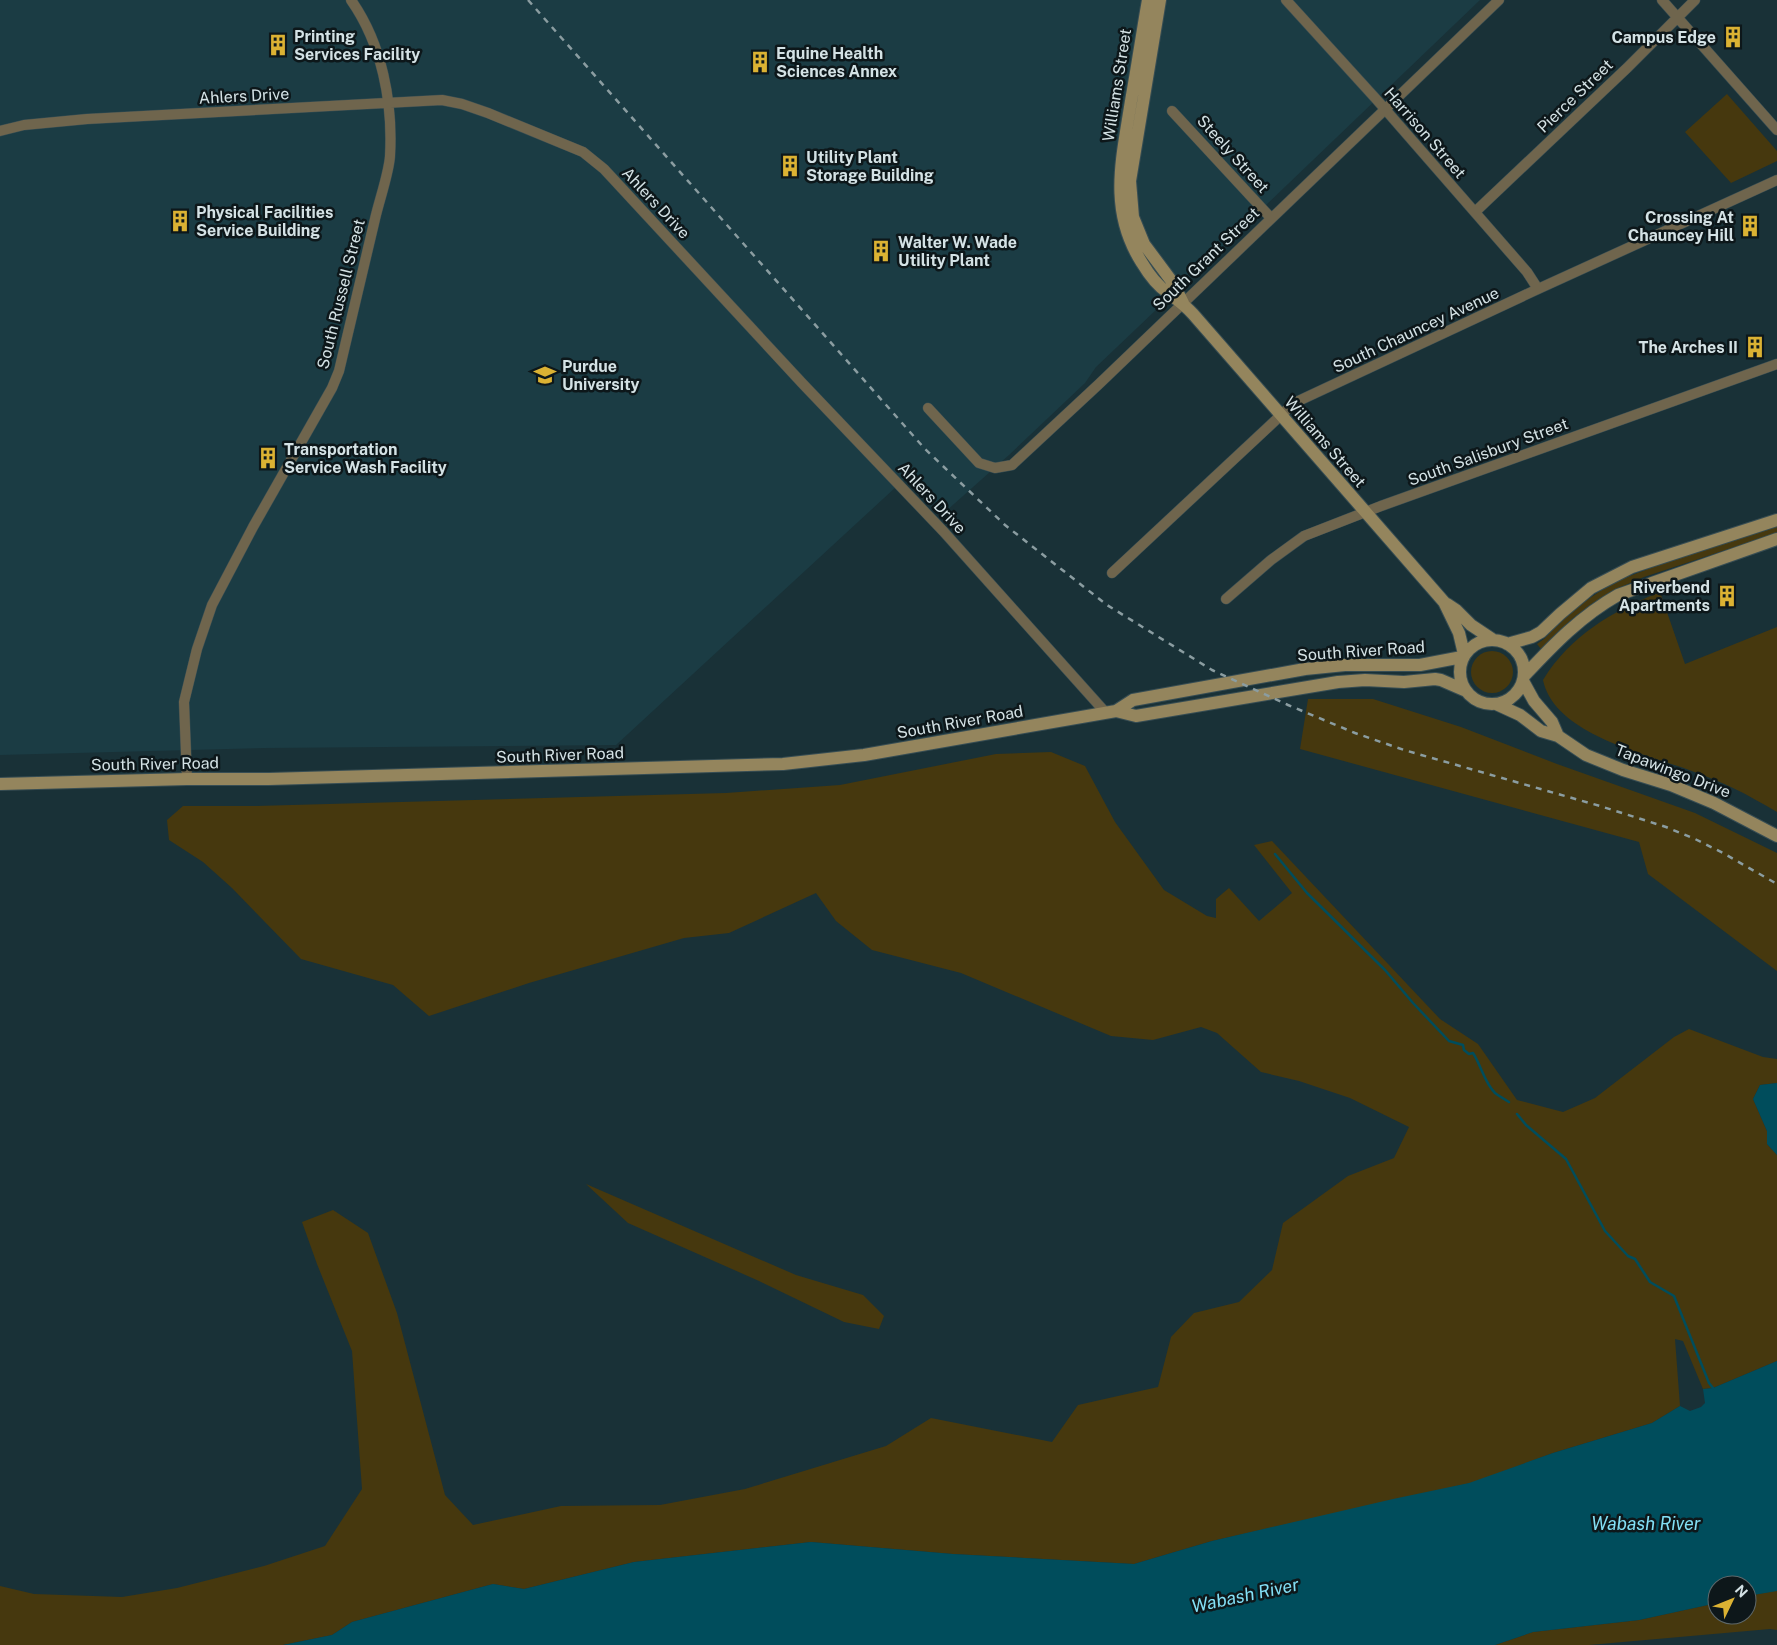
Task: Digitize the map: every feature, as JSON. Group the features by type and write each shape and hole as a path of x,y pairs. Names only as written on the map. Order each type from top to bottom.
{"main road":[{"name":"Williams Street","path":"1148,0 1120,172 1121,207 1125,226 1142,263 1166,292 1183,303"},
{"name":"Williams Street","path":"1160,0 1131,171 1130,190 1133,217 1144,244 1173,283 1183,303 1365,513 1444,602 1456,610 1471,625 1492,639"},
{"path":"1507,644 1532,637 1541,632 1591,588 1632,567 1777,520"},
{"path":"1524,678 1521,658 1516,650 1507,644 1492,639 1480,642 1463,655 1460,673 1464,690 1478,701 1487,704 1505,701 1512,696 1524,678 1575,624 1598,606 1618,595 1777,539"},
{"name":"Williams Street","path":"1444,602 1459,633 1463,655"},
{"name":"South River Road","path":"0,784 187,779 268,779 783,764 864,755 1111,712 1133,700 1305,669 1345,665 1420,665 1463,655"},
{"name":"Tapawingo Drive","path":"1524,678 1534,701 1552,722 1558,736"},
{"name":"South River Road","path":"1111,712 1136,716 1338,682 1365,680 1404,682 1435,679 1464,690"},
{"name":"Tapawingo Drive","path":"1496,704 1520,715 1541,731 1558,736 1586,754 1623,770 1714,803 1777,836"}],"street":[{"name":"South Russell Street","path":"187,779 184,702 197,649 212,606 253,527 332,388 339,371 390,157 389,102 381,64 372,36 350,0"},
{"name":"Harrison Street","path":"1286,0 1385,109 1531,276 1538,289"},
{"name":"South Grant Street","path":"928,408 979,463 994,468 1012,465 1499,0"},
{"path":"1662,0 1777,130"},
{"name":"Pierce Street","path":"1475,212 1695,0"},
{"name":"Ahlers Drive","path":"0,130 24,125 87,119 442,100 462,104 583,152 604,169 1111,712"},
{"name":"Steely Street","path":"1172,111 1271,218"},
{"name":"South Chauncey Avenue","path":"1112,573 1294,403 1777,180"},
{"name":"South Salisbury Street","path":"1226,599 1291,544 1304,536 1777,364"}],"shaded area":[{"name":"Purdue University","path":"0,0 1480,0 1191,277 1182,277 1158,298 1158,308 1096,367 1085,383 945,512 909,475 616,745 266,748 0,755"},
{"path":"1727,94 1777,151 1777,161 1731,183 1685,132"},
{"path":"1777,526 1777,533 1644,577 1621,587 1593,603 1572,619 1541,649 1537,644 1572,610 1622,579 1661,564"},
{"path":"1660,592 1685,664 1777,627 1777,812 1717,781 1611,743 1593,734 1575,723 1549,697 1543,680 1566,650 1579,638 1609,617"},
{"path":"1492,651 1507,657 1513,672 1507,687 1492,693 1477,687 1471,672 1477,657"},
{"path":"1308,699 1373,699 1461,727 1557,764 1695,813 1777,853 1777,971 1648,874 1639,842 1300,749"},
{"path":"1051,752 1085,766 1115,822 1164,890 1207,916 1216,918 1216,899 1229,888 1259,921 1292,893 1254,845 1272,841 1440,1019 1478,1044 1517,1100 1563,1112 1595,1098 1674,1037 1689,1029 1763,1057 1777,1059 1777,1083 1760,1085 1753,1099 1767,1131 1767,1144 1777,1155 1777,1361 1713,1388 1703,1389 1683,1341 1675,1339 1680,1406 1652,1423 1553,1453 1475,1482 1212,1541 1134,1564 953,1554 811,1542 634,1562 524,1589 493,1584 352,1622 332,1635 283,1645 0,1645 0,1586 34,1594 122,1597 177,1588 264,1566 325,1546 362,1489 352,1351 302,1222 333,1210 368,1233 397,1313 445,1495 473,1525 561,1506 660,1505 745,1489 886,1446 931,1418 1052,1442 1078,1405 1158,1387 1171,1337 1194,1313 1239,1302 1272,1270 1283,1223 1348,1176 1394,1158 1409,1127 1350,1098 1299,1081 1261,1072 1217,1033 1201,1027 1153,1040 1111,1036 961,973 872,950 836,921 816,893 729,933 684,938 529,983 429,1016 393,985 301,959 232,888 203,862 169,840 167,820 183,806 256,806 726,793 840,785 996,754"},
{"path":"586,1184 796,1275 863,1295 884,1316 879,1329 844,1322 759,1281 628,1223"},
{"path":"1777,1591 1777,1630 1770,1629 1589,1645 1495,1645 1533,1632 1639,1620 1707,1605 1707,1625 1757,1625 1757,1594"}],"water":[{"path":"1777,1083 1777,1155 1767,1144 1767,1131 1753,1099 1760,1085"},
{"name":"Wabash River","path":"1777,1361 1777,1591 1757,1594 1757,1575 1707,1575 1707,1605 1639,1620 1533,1632 1495,1645 283,1645 332,1635 352,1622 493,1584 524,1589 634,1562 811,1542 953,1554 1134,1564 1212,1541 1469,1483 1553,1453 1652,1423 1680,1406 1690,1411 1701,1407 1705,1403 1703,1389 1713,1388"}],"waterway":[{"path":"1275,854 1307,893 1385,970 1449,1041 1463,1045 1464,1050 1469,1054 1473,1053 1491,1089 1509,1102"},
{"path":"1517,1114 1526,1125 1566,1159 1605,1231 1628,1256 1635,1259 1650,1282 1674,1296 1709,1383 1713,1388"}],"railway":[{"path":"528,0 925,449 1005,525 1107,605 1212,670 1355,733 1404,750 1600,806 1666,827 1723,853 1777,884"}],"place":[{"name":"Campus Edge","path":"1733,37"},
{"name":"Printing Services Facility","path":"278,45"},
{"name":"Equine Health Sciences Annex","path":"760,62"},
{"name":"Utility Plant Storage Building","path":"790,166"},
{"name":"Physical Facilities Service Building","path":"180,221"},
{"name":"Crossing At Chauncey Hill","path":"1750,226"},
{"name":"Walter W. Wade Utility Plant","path":"881,251"},
{"name":"The Arches II","path":"1755,347"},
{"name":"Purdue University","path":"545,375"},
{"name":"Transportation Service Wash Facility","path":"268,458"},
{"name":"Riverbend Apartments","path":"1727,596"}]}
